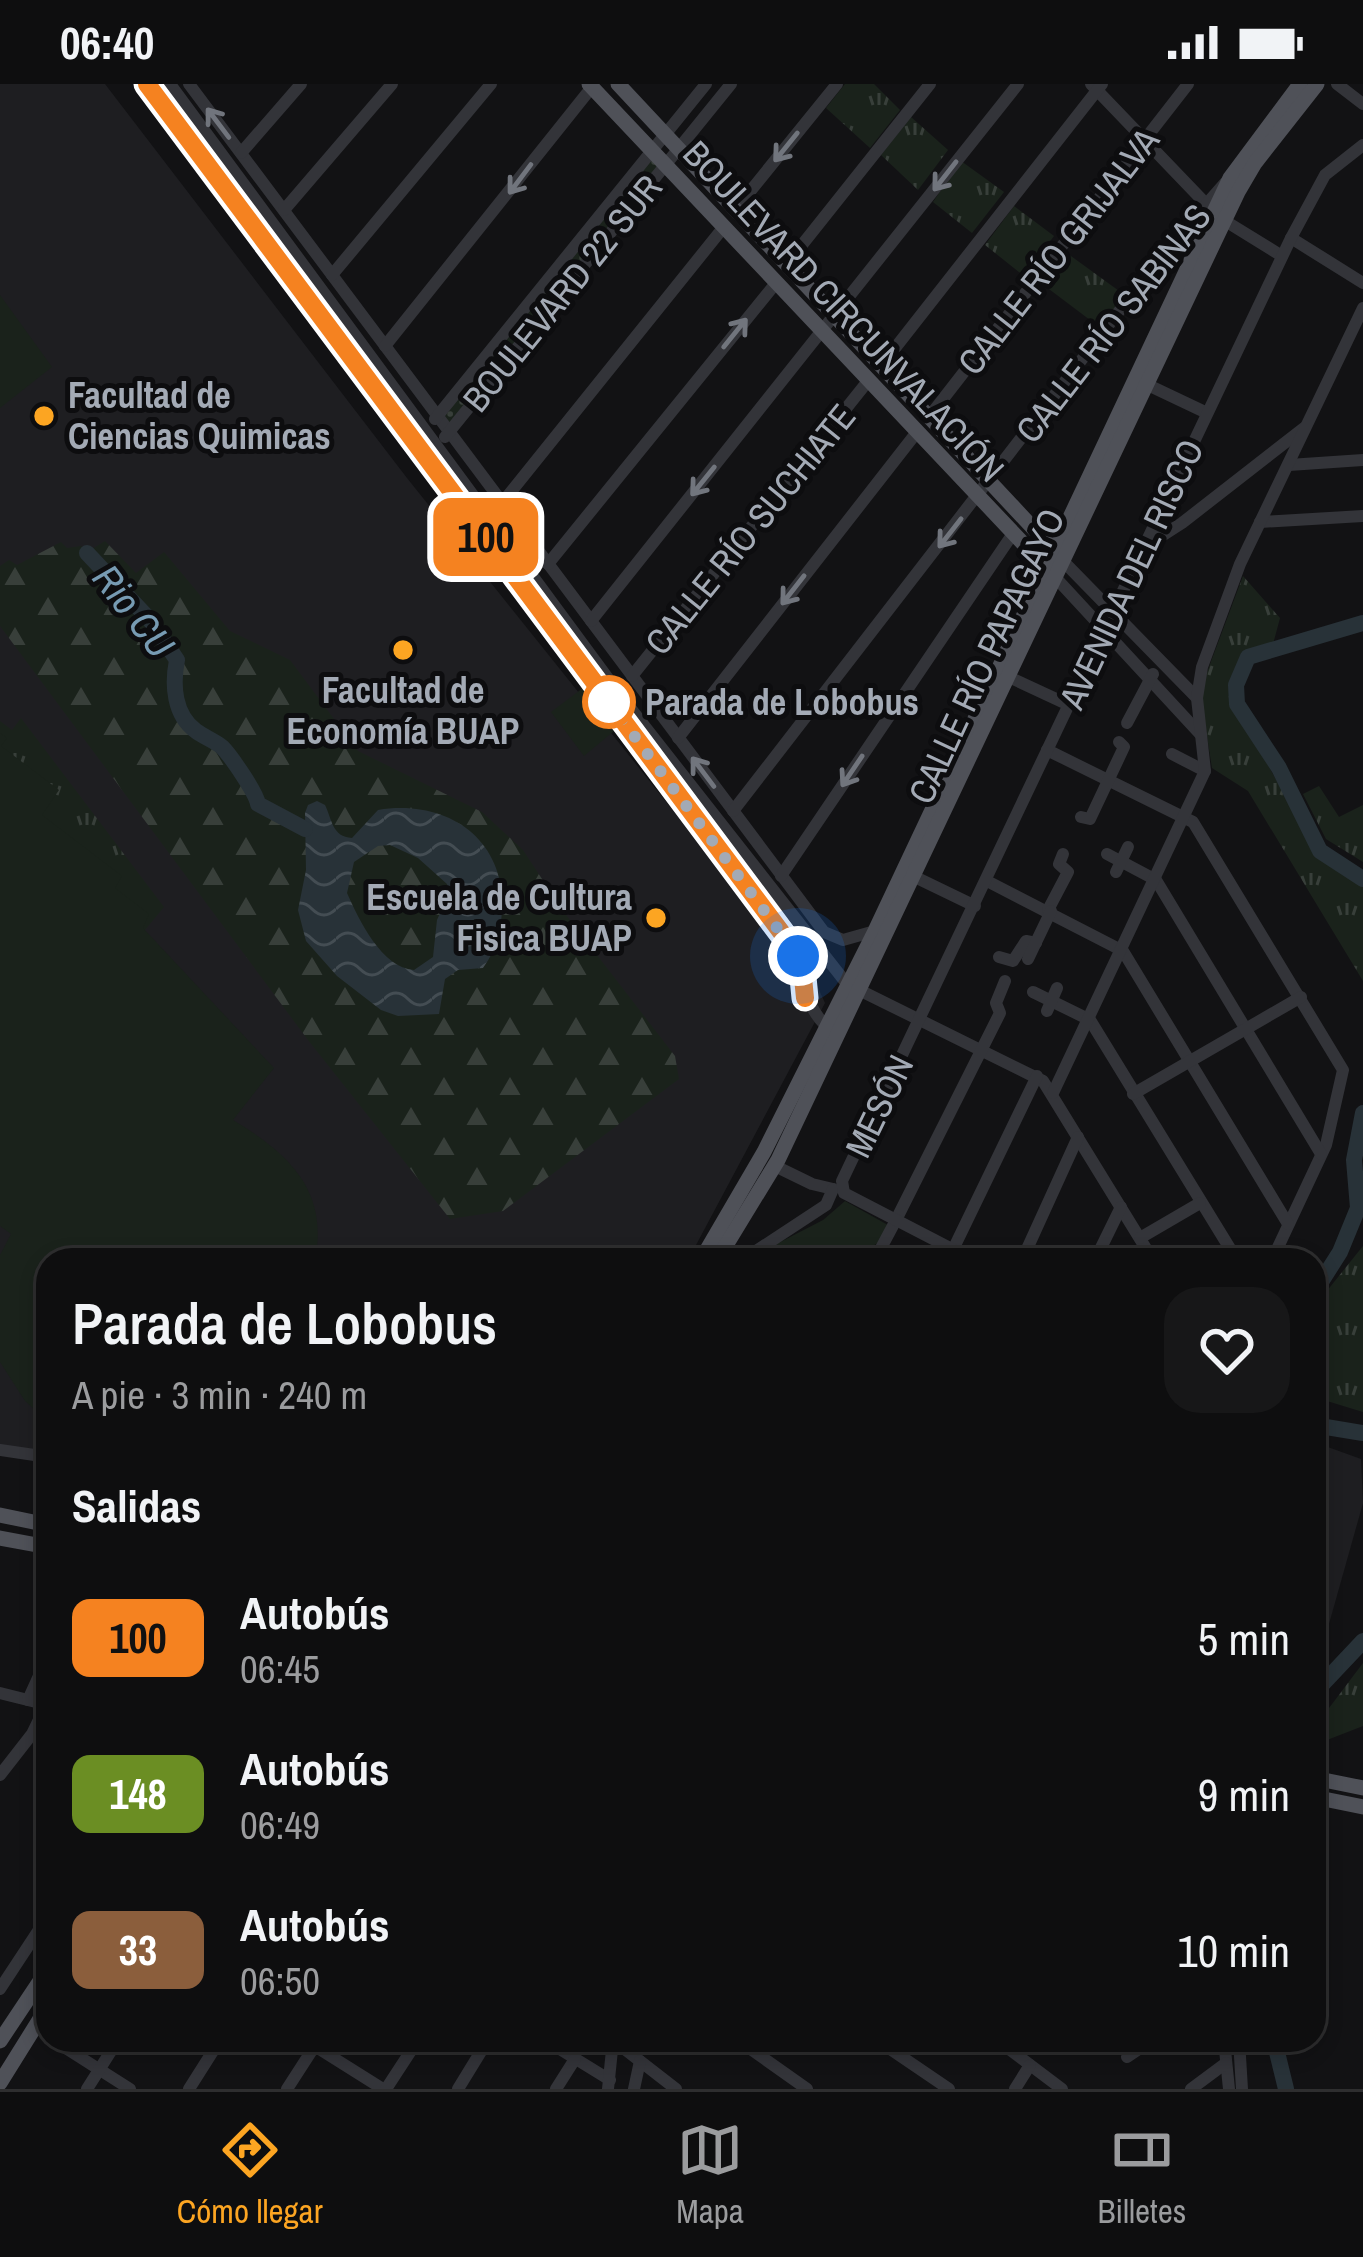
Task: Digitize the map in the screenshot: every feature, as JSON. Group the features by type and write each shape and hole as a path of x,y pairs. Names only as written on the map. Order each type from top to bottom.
{"main road":[{"name":"BOULEVARD CIRCUNVALACIÓN","path":"618,84 1059,556"},
{"name":"CALLE RÍO PAPAGAYO","path":"724,1248 777,1162 875,931 1051,573 1230,178 1300,84"},
{"name":"CALLE RÍO PAPAGAYO","path":"1059,556 1148,385 1215,213 1318,84"},
{"name":"BOULEVARD CIRCUNVALACIÓN","path":"591,86 1051,573"},
{"name":"CALLE RÍO PAPAGAYO","path":"708,1248 764,1152 826,1026 854,987 915,877 1009,677 1051,573"},
{"path":"0,1515 36,1522"},
{"path":"0,1538 36,1545"},
{"path":"1326,1780 1363,1788"},
{"path":"1326,1800 1363,1808"},
{"path":"0,2041 36,1988"},
{"path":"0,2083 36,2040"}],"street":[{"path":"147,84 739,874 798,956 805,998 826,1026"},
{"path":"170,84 624,700 767,884 854,987 1037,1076 1146,1248"},
{"path":"190,84 449,432 506,499 548,564 781,876 831,936 850,939 875,931"},
{"path":"241,153 302,84"},
{"path":"284,210 392,84"},
{"path":"332,275 491,84"},
{"name":"BOULEVARD 22 SUR","path":"426,431 706,84"},
{"name":"BOULEVARD 22 SUR","path":"437,446 731,84"},
{"path":"735,210 837,84"},
{"path":"786,265 930,84"},
{"path":"591,621 1018,84"},
{"name":"CALLE RÍO GRIJALVA","path":"928,417 1188,84"},
{"path":"1337,84 1363,104"},
{"path":"385,346 591,86"},
{"path":"881,366 1097,86 1215,213 1282,256"},
{"name":"AVENIDA DEL RISCO","path":"920,1019 1291,238 1325,175 1363,145"},
{"name":"CALLE RÍO SABINAS","path":"733,811 978,496 1215,213"},
{"path":"506,499 723,228"},
{"path":"1291,238 1363,283"},
{"path":"548,564 776,283"},
{"path":"297,285 321,290"},
{"path":"1052,1093 1205,771 1197,698 1202,667 1240,564 1363,308"},
{"path":"492,349 507,361"},
{"path":"1343,351 1363,350"},
{"name":"CALLE RÍO SUCHIATE","path":"632,676 868,381"},
{"path":"1148,385 1207,413"},
{"path":"1142,549 1305,427"},
{"path":"678,738 917,432"},
{"path":"1289,465 1363,460"},
{"path":"1260,522 1363,516"},
{"path":"781,876 1012,535"},
{"name":"BOULEVARD CIRCUNVALACIÓN","path":"1059,556 1197,698"},
{"name":"BOULEVARD CIRCUNVALACIÓN","path":"1051,573 1203,736"},
{"path":"1127,724 1159,663"},
{"path":"1009,677 1069,705"},
{"path":"1082,818 1089,820 1100,811 1121,744"},
{"path":"1047,750 1186,816 1198,828 1343,1070 1330,1134 1277,1248"},
{"path":"1172,754 1205,771"},
{"path":"725,828 746,829"},
{"path":"1119,867 1128,847"},
{"path":"1028,959 1068,870 1059,864 1063,854"},
{"path":"1107,854 1119,867 1156,880 1321,1154"},
{"path":"739,874 767,884"},
{"path":"915,877 975,906"},
{"path":"987,881 1123,951 1288,1224"},
{"path":"999,957 1013,961 1026,941 1036,943"},
{"path":"881,1248 1000,1013 996,1003 1005,982"},
{"path":"1033,992 1090,1019 1229,1248"},
{"path":"1133,1094 1301,997"},
{"name":"MESÓN","path":"761,1248 826,1205 838,1191 920,1019"},
{"path":"960,1248 1037,1076"},
{"path":"1027,1248 1078,1137"},
{"path":"777,1162 812,1184 838,1191 896,1220 941,1248"},
{"path":"1140,1238 1200,1203"},
{"path":"1101,1248 1121,1207"},
{"path":"0,1450 36,1455"},
{"path":"28,1700 36,1682"},
{"path":"0,1693 36,1702"},
{"path":"0,1774 36,1726"},
{"path":"0,1990 36,1934"},
{"path":"12,1971 36,1986"},
{"path":"77,2052 142,2089"},
{"path":"81,2052 130,2089"},
{"path":"87,2089 110,2052"},
{"path":"189,2089 212,2052"},
{"path":"287,2089 307,2052"},
{"path":"328,2052 384,2089 410,2052"},
{"path":"458,2089 481,2052"},
{"path":"564,2052 609,2085"},
{"path":"609,2085 612,2052"},
{"path":"628,2052 676,2089"},
{"path":"764,2052 806,2089"},
{"path":"895,2052 949,2089"},
{"path":"1013,2052 1062,2089"},
{"path":"1127,2057 1134,2052"},
{"path":"1225,2052 1229,2089"},
{"path":"1240,2052 1242,2089"},
{"path":"556,2089 575,2059"},
{"path":"634,2089 640,2061"},
{"path":"1191,2089 1226,2063"},
{"path":"1015,2089 1030,2065"}],"shaded area":[{"path":"0,84 105,84 407,478 784,949 815,981 825,1003 694,1248 36,1248 36,1452 0,1447"},
{"path":"1326,1446 1361,1459 1363,1503 1329,1624"}],"green space":[{"path":"845,84 874,84 900,110 870,148 826,108"},
{"path":"911,117 948,150 918,190 881,155"},
{"path":"655,149 667,164 449,432 438,416"},
{"path":"961,161 1004,192 972,233 933,202"},
{"path":"1014,206 1054,236 1024,276 985,245"},
{"path":"1064,251 1126,296 1102,329 1041,283"},
{"path":"0,295 52,367 0,408"},
{"path":"105,541 136,573 164,552 230,631 290,660 358,751 482,812 523,850 563,911 675,1056 679,1079 503,1211 450,1219 308,1040 0,626 0,566 9,560 17,565 61,542 87,552"},
{"path":"1243,576 1280,618 1273,644 1247,652 1230,697 1318,855 1363,883 1363,981 1248,791 1212,768 1200,691"},
{"path":"583,688 614,731 584,756 551,712"},
{"path":"21,718 164,907 107,976 0,928 0,721 12,730"},
{"path":"0,733 7,738 1,746 59,790 42,815 122,876 115,888 149,914 143,928 274,1068 233,1120 271,1146 300,1176 316,1213 318,1235 316,1248 36,1248 36,1411 0,1362 0,1255 11,1234 0,1226"},
{"path":"1319,786 1339,817 1363,805 1363,862 1326,839 1303,794"},
{"path":"845,1201 888,1225 870,1248 769,1248 823,1220"},
{"path":"1363,1246 1363,1412 1326,1401 1326,1292"},
{"path":"1363,1663 1363,1726 1326,1740 1326,1712"}],"water":[{"path":"317,801 325,805 337,831 352,838 378,810 425,810 465,827 492,859 502,905 495,946 483,968 458,970 445,979 439,1014 398,1016 381,1010 337,976 306,941 298,910 306,870 308,805","holes":["390,845 418,858 447,884 449,893 437,920 433,957 414,970 382,952 347,893 354,862 378,846"]}],"waterway":[{"name":"Rio CU","path":"87,553 150,620 177,660 176,699 183,717 226,751 258,804 305,829"},
{"path":"1363,623 1248,657 1236,685 1237,704 1279,768 1320,851 1363,879"},
{"path":"1326,1274 1358,1208 1354,1160 1363,1113"},
{"path":"1326,1427 1363,1433"},
{"path":"1326,1680 1363,1641"},
{"path":"1277,2052 1286,2089"}],"bus line":[{"name":"100","path":"147,84 793,948 802,967 805,998"}],"place":[{"name":"Facultad de Ciencias Quimicas","path":"44,416"},
{"name":"Facultad de Economía BUAP","path":"403,650"},
{"name":"Parada de Lobobus","path":"609,702"},
{"name":"Escuela de Cultura Fisica BUAP","path":"656,918"}],"route":[{"path":"609,702 798,956"}]}
